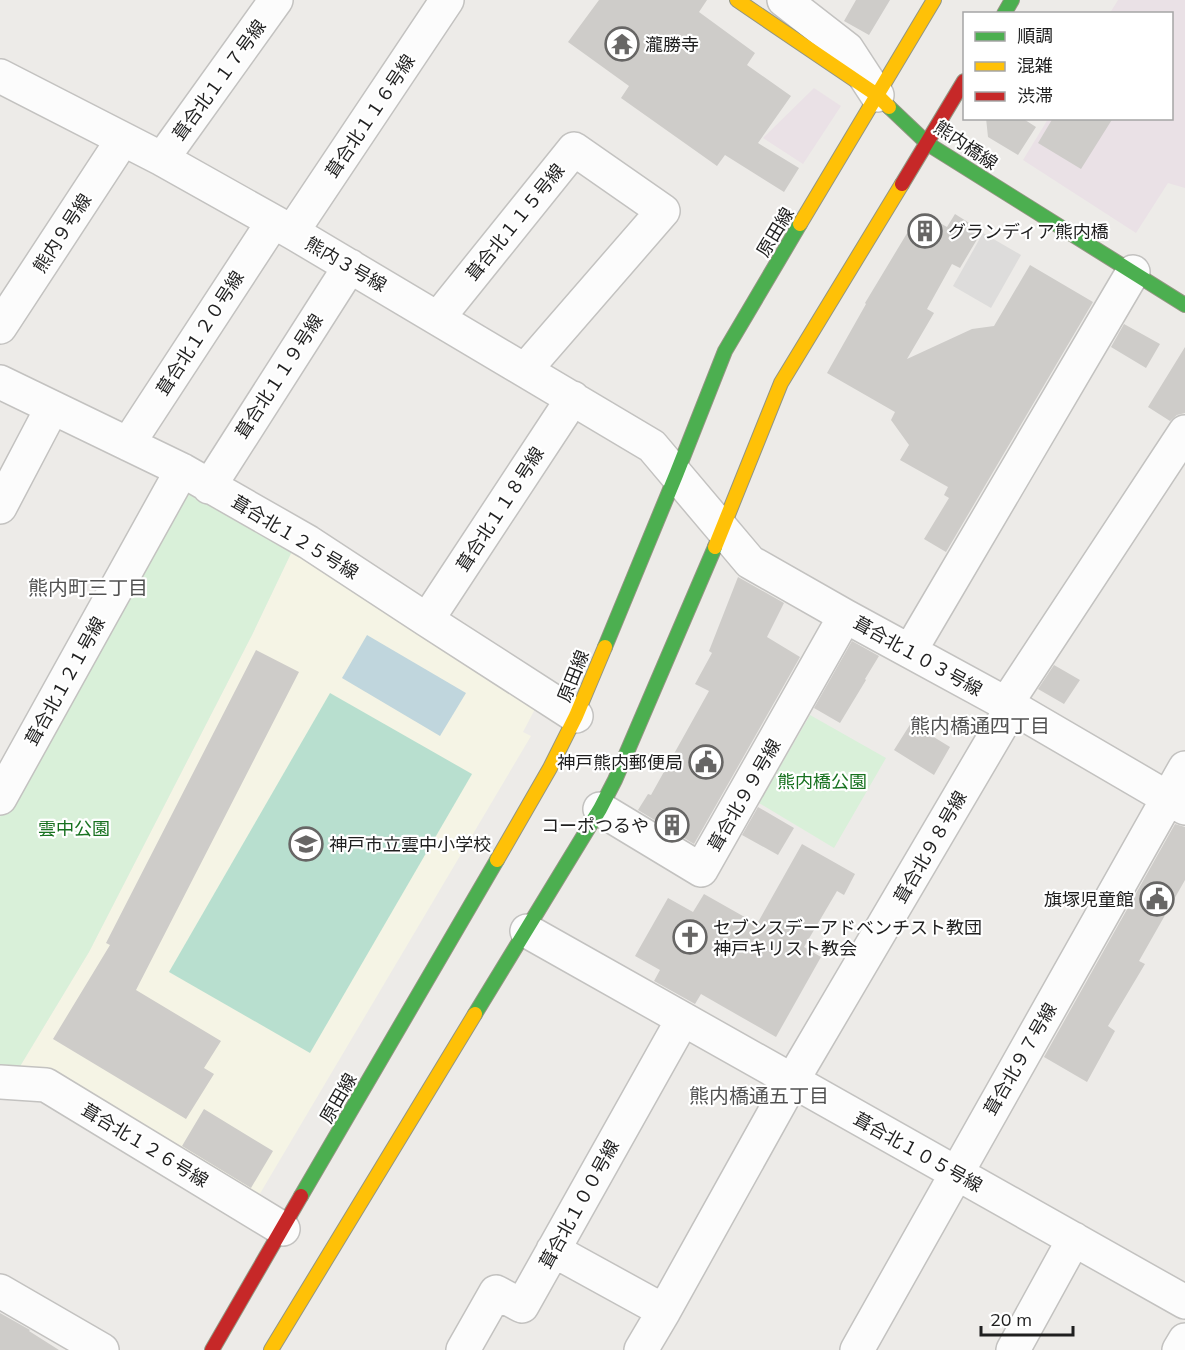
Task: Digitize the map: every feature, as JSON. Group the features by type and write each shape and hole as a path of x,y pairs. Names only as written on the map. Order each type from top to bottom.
{"main road":[{"name":"熊内橋線","path":"737,0 877,94 928,144 1185,305"},
{"name":"原田線","path":"212,1350 544,778 576,716 725,351 934,0"},
{"path":"271,1350 600,809 615,780 723,529 781,383 928,144 963,83"}],"street":[{"name":"葺合北１１７号線","path":"162,159 276,0"},
{"name":"葺合北１１６号線","path":"282,227 447,0"},
{"path":"784,0 848,49 877,94"},
{"name":"熊内３号線","path":"0,76 162,159 525,369 652,446 676,475"},
{"name":"熊内９号線","path":"0,327 123,139"},
{"name":"葺合北１１５号線","path":"438,318 574,149 663,211 525,369"},
{"name":"葺合北１２０号線","path":"128,444 282,227"},
{"name":"葺合北１１９号線","path":"195,478 350,266"},
{"path":"909,651 1132,272"},
{"name":"葺合北１２５号線","path":"0,382 195,478 308,542 576,716"},
{"name":"葺合北１１８号線","path":"427,620 573,398"},
{"path":"0,507 52,408"},
{"name":"葺合北９８号線","path":"642,1350 792,1081 1009,706 1185,432"},
{"name":"葺合北１０３号線","path":"676,475 750,562 1009,706 1177,804"},
{"name":"葺合北１２１号線","path":"0,798 195,478"},
{"name":"葺合北９９号線","path":"600,809 701,870 845,616"},
{"name":"葺合北９７号線","path":"857,1350 956,1173 1177,804 1185,768"},
{"name":"葺合北１０５号線","path":"527,931 1185,1302"},
{"name":"葺合北１００号線","path":"463,1350 496,1292 522,1306 683,1019"},
{"name":"葺合北１２６号線","path":"4,1088 46,1085 283,1230"},
{"path":"1013,1350 1074,1239"},
{"path":"554,1250 664,1311"},
{"path":"0,1291 102,1350"},
{"path":"1179,1350 1185,1340"}],"shaded area":[{"path":"1118,0 1185,0 1185,188 1168,183 1136,233 1023,160 1047,120 1173,120 1173,12 1111,12"},
{"path":"814,88 841,106 803,164 763,138"},
{"path":"983,233 1021,255 991,308 953,286"},
{"name":"神戸市立雲中小学校","path":"295,545 535,709 523,732 531,736 255,1202 16,1073 89,952 252,635"}],"green space":[{"name":"雲中公園","path":"184,483 295,545 252,635 89,952 16,1073 0,1073 0,817"},
{"path":"330,693 472,774 310,1053 169,972"},
{"name":"熊内橋公園","path":"810,715 886,758 834,848 759,803"}],"water":[{"path":"367,635 466,693 440,736 342,678"}],"building":[{"path":"599,0 707,0 699,12 755,53 747,65 791,96 758,143 799,168 784,192 725,155 717,166 621,98 629,86 568,42"},
{"path":"856,0 890,0 869,35 844,21"},
{"path":"986,120 1025,120 1036,127 1018,155 988,137"},
{"path":"1052,120 1112,120 1081,169 1038,143"},
{"path":"955,214 982,231 960,268 952,264 927,309 934,313 907,359 972,329 994,326 1030,265 1093,302 946,552 924,539 949,498 944,495 948,487 900,460 909,445 891,420 895,412 827,373 865,303 915,220 929,217 947,227"},
{"path":"1124,324 1160,344 1146,368 1111,347"},
{"path":"1185,347 1185,413 1177,415 1170,421 1148,407"},
{"path":"738,577 784,603 767,637 800,657 694,844 638,810 648,794 651,795 709,691 695,684 712,653 709,651"},
{"path":"852,641 879,656 840,723 814,708"},
{"path":"256,650 299,672 136,990 221,1041 204,1068 214,1074 186,1119 53,1039 110,945 106,943"},
{"path":"1054,665 1080,680 1064,704 1038,689"},
{"path":"911,723 950,747 934,775 894,750"},
{"path":"758,807 794,828 778,855 742,835"},
{"path":"1175,824 1185,827 1185,880 1139,961 1145,964 1108,1026 1115,1031 1087,1082 1044,1057"},
{"path":"802,844 855,874 844,895 837,891 804,947 821,957 776,1037 701,994 695,1004 654,981 660,970 635,956 668,898 693,912 704,894 757,924"},
{"path":"204,1109 273,1151 251,1188 182,1146"},
{"path":"0,1313 30,1330 59,1350 0,1350"}],"traffic: fast":[{"path":"1005,12 1012,0"},
{"path":"889,107 928,144 1185,305"},
{"path":"605,647 725,351 800,224"},
{"path":"475,1014 600,809 615,780 715,547"},
{"path":"301,1196 497,860"}],"traffic: slow":[{"path":"737,0 877,95 889,107"},
{"path":"800,224 934,0"},
{"path":"715,547 781,383 902,184"},
{"path":"497,860 550,768 576,716 605,647"},
{"path":"271,1350 475,1014"}],"traffic: jam":[{"path":"902,184 963,83"},
{"path":"212,1350 301,1196"}],"place":[{"name":"瀧勝寺","path":"622,44"},
{"name":"グランディア熊内橋","path":"925,231"},
{"name":"神戸熊内郵便局","path":"706,762"},
{"name":"コーポつるや","path":"672,825"},
{"name":"神戸市立雲中小学校","path":"306,844"},
{"name":"旗塚児童館","path":"1157,899"},
{"name":"セブンスデーアドベンチスト教団 神戸キリスト教会","path":"690,937"}],"district":[{"name":"熊内町三丁目","path":"88,587"},
{"name":"熊内橋通四丁目","path":"980,725"},
{"name":"熊内橋通五丁目","path":"759,1095"}]}
